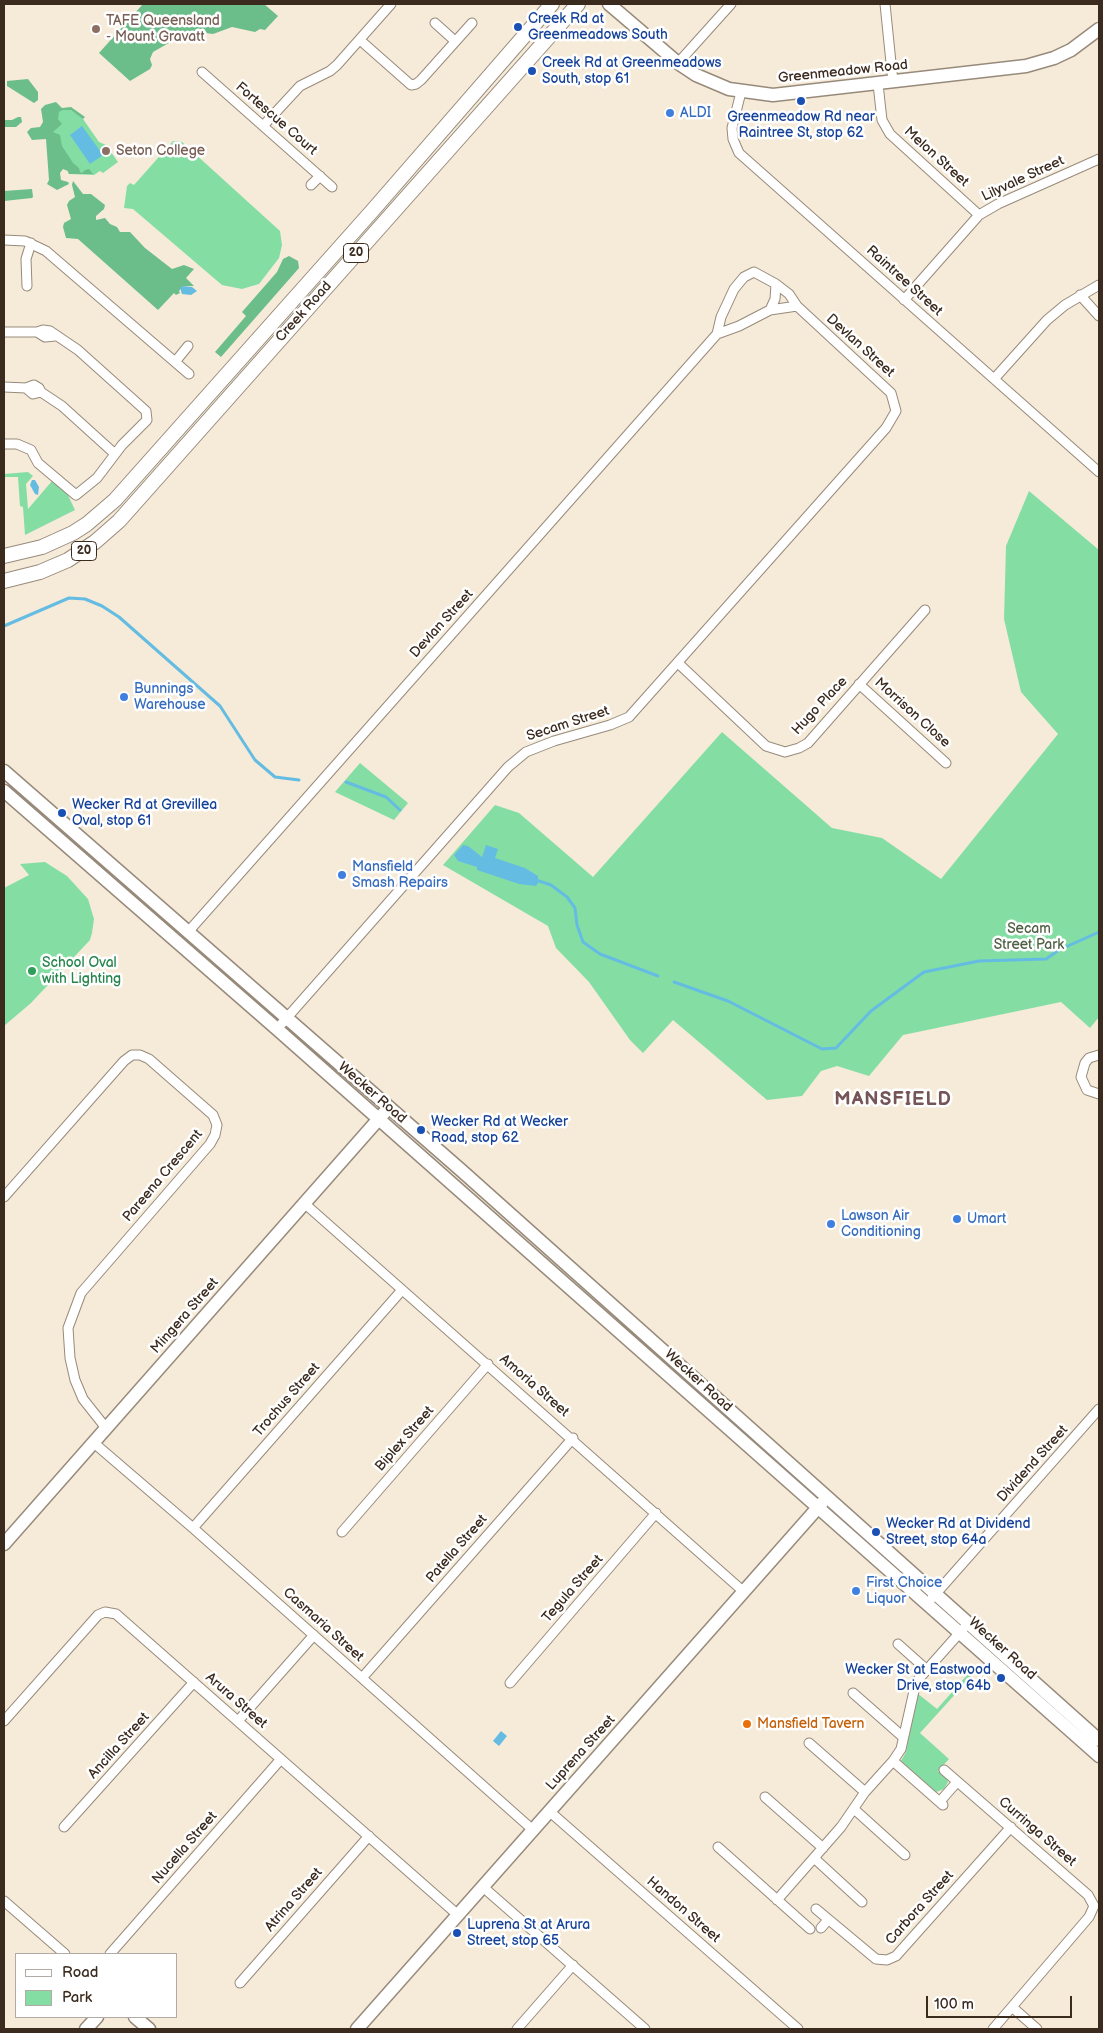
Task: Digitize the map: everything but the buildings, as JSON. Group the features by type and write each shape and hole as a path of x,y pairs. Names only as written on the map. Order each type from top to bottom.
{"main road":[{"name":"Creek Road","path":"4,556 42,547 73,533 87,524 115,500 552,4"},
{"name":"Creek Road","path":"4,581 40,572 68,560 95,542 124,516 578,4"}],"street":[{"path":"263,126 300,86 330,71 391,4"},
{"name":"Greenmeadow Road","path":"609,4 678,63 696,75 717,85 741,92 781,95 1026,66 1054,58 1071,50 1099,29"},
{"path":"678,63 730,4"},
{"path":"885,4 893,82"},
{"path":"435,23 456,41"},
{"path":"360,40 411,85 421,80 472,23"},
{"name":"Fortescue Court","path":"202,72 332,187"},
{"name":"Melon Street","path":"878,84 882,120 890,134 979,215"},
{"name":"Raintree Street","path":"741,92 732,128 733,140 739,153 1099,472"},
{"name":"Lilyvale Street","path":"904,300 979,215 998,204 1099,158"},
{"path":"311,186 320,176"},
{"path":"4,240 18,240 31,243 54,257 189,374"},
{"path":"27,286 26,259 31,243"},
{"name":"Devlan Street","path":"188,932 717,334 721,317 734,289 744,277 754,272 776,284 789,294 797,306 891,392 896,411"},
{"path":"770,310 775,300 776,284"},
{"path":"994,379 1047,320 1065,305 1099,285"},
{"path":"1080,295 1099,316"},
{"name":"Devlan Street","path":"717,334 739,326 770,310 797,306"},
{"path":"4,332 37,332 45,337 55,336 78,350 146,411 146,420 115,454 97,478 76,495 38,463 34,454 26,447 16,444 4,444"},
{"path":"175,362 188,346"},
{"path":"4,387 26,388 34,385 39,388 41,392 56,400 115,454"},
{"name":"Secam Street","path":"287,1018 508,767 526,752 629,717 886,428 896,411"},
{"name":"Hugo Place","path":"678,662 766,746 785,752 800,748 808,743 925,610"},
{"name":"Morrison Close","path":"859,684 946,763"},
{"name":"Wecker Road","path":"4,771 287,1018 828,1496 932,1599 1099,1756"},
{"name":"Wecker Road","path":"4,791 277,1029 818,1508 932,1599"},
{"path":"277,1029 287,1018"},
{"name":"Pareena Crescent","path":"4,1197 124,1061 132,1055 140,1055 149,1059 213,1115 217,1125 215,1135 210,1144 81,1293 68,1328 70,1358 75,1380 83,1399 106,1428"},
{"path":"1099,1055 1089,1058 1085,1063 1081,1077 1087,1090 1099,1094"},
{"name":"Mingera Street","path":"4,1544 388,1108"},
{"name":"Amoria Street","path":"304,1203 573,1438 744,1592"},
{"path":"574,1291 584,1280"},
{"name":"Trochus Street","path":"193,1528 402,1290"},
{"path":"647,1356 656,1344"},
{"name":"Biplex Street","path":"342,1532 488,1364"},
{"name":"Dividend Street","path":"932,1599 1099,1409"},
{"name":"Patella Street","path":"362,1678 573,1438"},
{"name":"Casmaria Street","path":"94,1442 533,1830"},
{"name":"Luprena Street","path":"357,2029 828,1496"},
{"name":"Tegula Street","path":"510,1683 656,1513"},
{"name":"Arura Street","path":"4,1721 101,1612 110,1612 121,1618 458,1915"},
{"path":"777,1900 823,1848 865,1792 893,1761 901,1749 912,1690 916,1682 964,1628"},
{"name":"Wecker Road","path":"964,1628 1099,1740"},
{"path":"238,1721 314,1636"},
{"path":"898,1644 926,1669"},
{"name":"Ancilla Street","path":"64,1827 194,1682"},
{"path":"853,1693 903,1737"},
{"path":"809,1743 865,1792"},
{"name":"Nucella Street","path":"111,1953 281,1759"},
{"path":"893,1761 943,1801 957,1782"},
{"name":"Curringa Street","path":"944,1770 1088,1895 1094,1906 1089,1917 1012,2007"},
{"path":"765,1797 823,1848"},
{"path":"854,1809 905,1855"},
{"name":"Handon Street","path":"549,1811 798,2029"},
{"name":"Carbora Street","path":"816,1909 876,1959 887,1960 896,1956 1011,1827"},
{"name":"Atrina Street","path":"240,1983 368,1836"},
{"path":"718,1847 810,1929"},
{"path":"814,1858 862,1902"},
{"path":"482,1887 645,2029"},
{"path":"4,1900 64,1953"},
{"path":"821,1928 828,1920"},
{"path":"517,2029 573,1965"},
{"path":"993,2029 1012,2007 1036,2029"},
{"path":"86,2029 96,2018"},
{"path":"136,2018 149,2029"}],"green space":[{"path":"143,4 264,4 278,16 265,30 260,29 255,32 232,27 213,34 198,32 187,40 174,40 153,52 150,59 152,65 150,69 130,81 99,53"},
{"path":"28,79 38,92 38,100 34,103 7,86 7,81"},
{"path":"56,102 62,108 71,107 85,117 83,119 71,110 63,110 59,112 58,119 62,124 53,132 60,135 62,146 80,172 82,173 89,169 93,174 69,174 68,171 63,169 60,173 61,180 69,184 57,190 47,184 49,180 46,139 32,140 27,132 31,128 40,127 43,122 41,109 45,105"},
{"path":"63,109 71,110 81,116 99,142 106,145 118,162 103,173 100,171 94,175 69,174 45,127"},
{"path":"21,117 22,122 16,127 4,127 4,120 12,120"},
{"path":"173,141 182,142 280,231 282,245 279,258 259,284 242,289 222,285 133,209 124,208 127,186 130,183 134,185"},
{"path":"73,181 83,194 91,194 105,205 104,209 96,216 96,220 105,218 110,224 117,227 120,232 130,232 145,248 172,269 184,265 194,269 186,278 194,286 183,286 179,291 180,293 176,295 174,293 158,310 78,239 66,238 63,227 64,223 71,219 67,205 75,197"},
{"path":"32,189 32,198 4,201 4,191"},
{"path":"289,256 298,261 299,268 221,357 215,352 246,316 242,312 277,272 283,259"},
{"path":"28,472 33,476 26,484 28,509 52,481 67,493 75,510 25,535 18,477 4,477 4,474"},
{"name":"Secam Street Park","path":"1029,491 1099,550 1099,1017 1090,1028 1061,1002 903,1035 869,1076 837,1066 821,1071 802,1096 767,1100 673,1020 643,1053 630,1040 589,982 556,948 548,926 443,865 495,805 519,813 593,877 722,732 832,828 882,838 941,879 1058,734 1021,692 1004,619 1006,546"},
{"path":"360,763 408,803 394,820 335,792"},
{"name":"School Oval with Lighting","path":"45,862 67,876 88,899 94,919 92,933 90,940 31,1003 4,1026 4,888 29,875 20,864"},
{"path":"976,1665 979,1668 920,1733 949,1759 938,1771 947,1778 948,1782 944,1789 936,1792 901,1761 906,1752 917,1693 937,1709"}],"water":[{"path":"82,126 103,155 90,164 70,135"},
{"path":"183,286 192,287 197,291 191,295 182,294 180,288"},
{"path":"32,480 35,480 39,487 38,495 35,494 30,485"},
{"path":"463,845 468,846 482,857 486,845 498,849 495,858 525,868 538,876 538,883 536,886 519,884 477,870 477,867 458,861 454,855"},
{"path":"501,1731 507,1736 499,1746 493,1741"}],"waterway":[{"path":"4,626 69,598 85,599 102,606 119,617 220,706 255,760 275,777 299,780"},
{"path":"346,782 386,797 400,810"},
{"path":"536,880 551,885 567,897 575,908 577,925 583,942 600,954 658,976"},
{"path":"674,982 728,1001 822,1049 836,1048 871,1011 924,972 979,961 1046,959 1059,950 1099,932"}],"place":[{"name":"Creek Rd at Greenmeadows South","path":"518,27"},
{"name":"TAFE Queensland - Mount Gravatt","path":"96,29"},
{"name":"Creek Rd at Greenmeadows South, stop 61","path":"532,71"},
{"name":"Greenmeadow Rd near Raintree St, stop 62","path":"801,101"},
{"name":"ALDI","path":"670,113"},
{"name":"Seton College","path":"106,151"},
{"name":"Bunnings Warehouse","path":"124,697"},
{"name":"Wecker Rd at Grevillea Oval, stop 61","path":"62,813"},
{"name":"Mansfield Smash Repairs","path":"342,875"},
{"name":"School Oval with Lighting","path":"32,971"},
{"name":"Wecker Rd at Wecker Road, stop 62","path":"421,1130"},
{"name":"Umart","path":"957,1219"},
{"name":"Lawson Air Conditioning","path":"831,1224"},
{"name":"Wecker Rd at Dividend Street, stop 64a","path":"876,1532"},
{"name":"First Choice Liquor","path":"856,1591"},
{"name":"Wecker St at Eastwood Drive, stop 64b","path":"1001,1678"},
{"name":"Mansfield Tavern","path":"747,1724"},
{"name":"Luprena St at Arura Street, stop 65","path":"457,1933"}],"district":[{"name":"MANSFIELD","path":"893,1100"}]}
